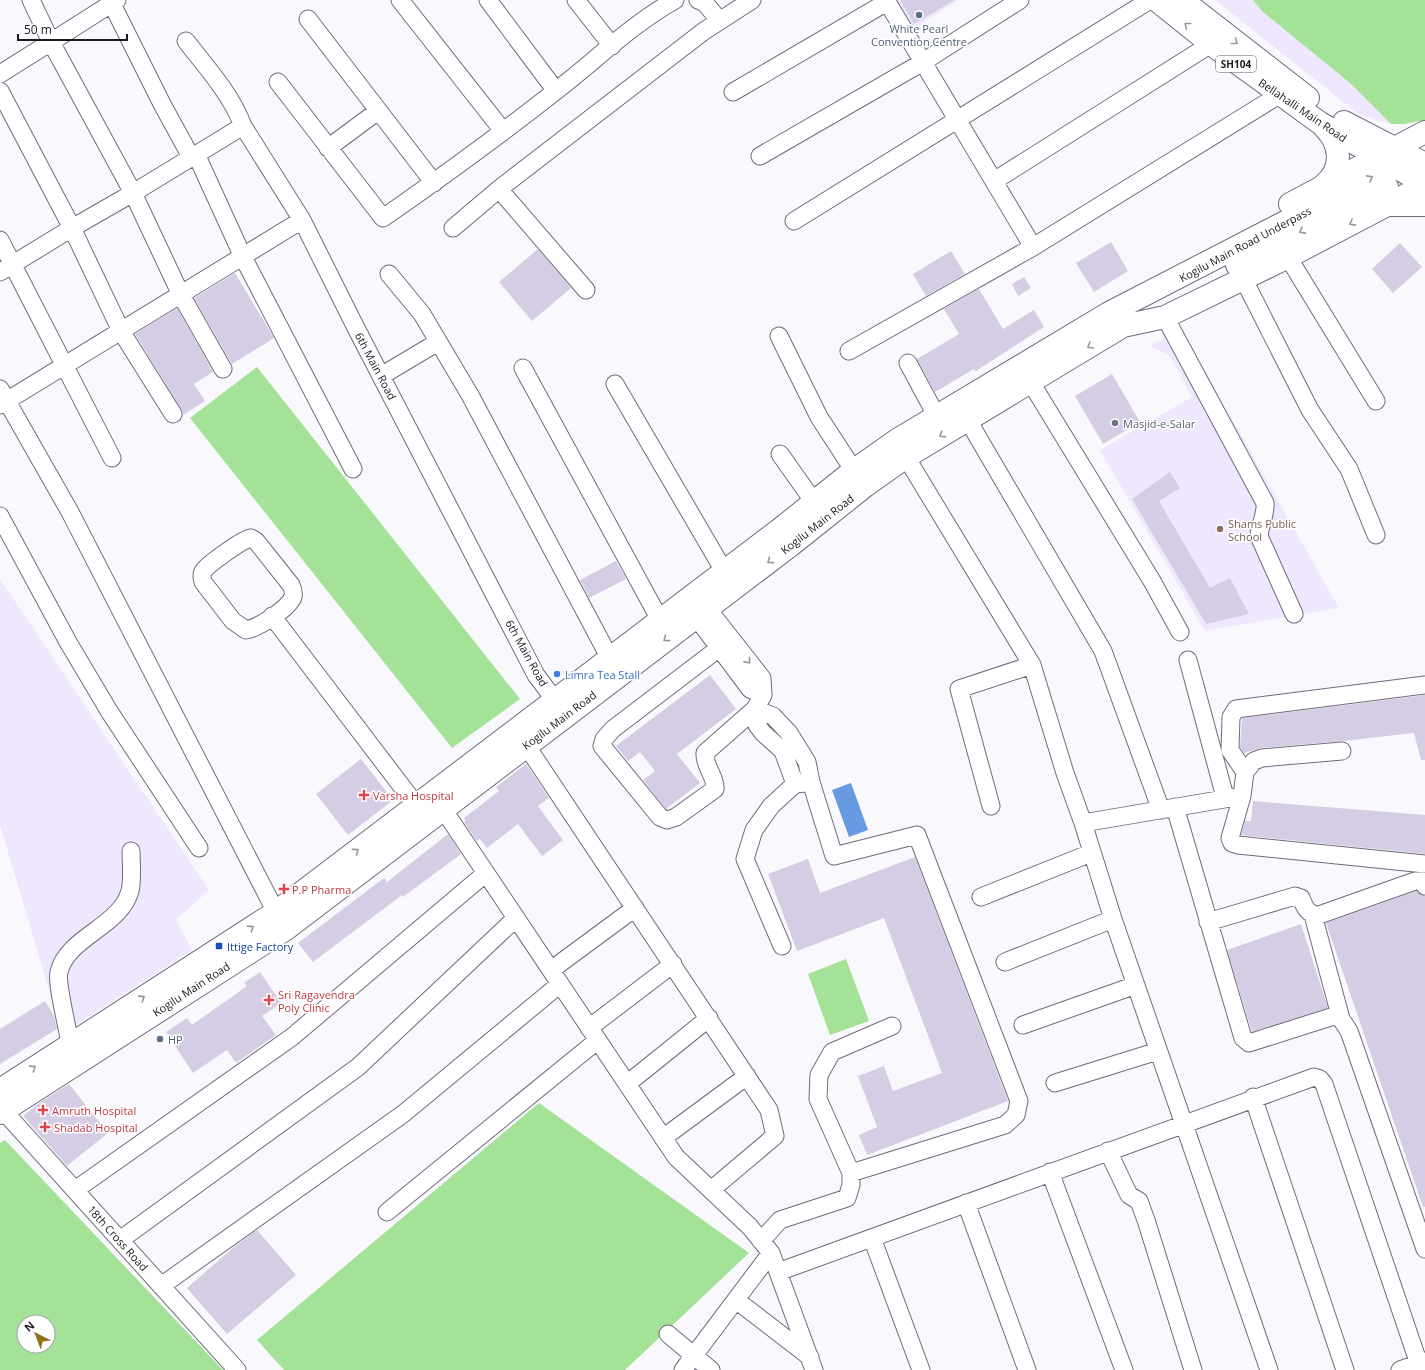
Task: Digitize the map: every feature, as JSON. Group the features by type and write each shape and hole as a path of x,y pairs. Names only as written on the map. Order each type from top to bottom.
{"main road":[{"name":"Bellahalli Main Road","path":"1156,0 1211,44 1279,95 1320,123 1385,174"},
{"name":"Bellahalli Main Road","path":"1182,0 1329,114 1346,123 1385,174"},
{"path":"1116,320 1152,278 1202,253 1317,188 1330,179 1335,172 1338,156 1335,141 1320,123"},
{"path":"1346,123 1388,132 1425,130"},
{"path":"1385,174 1425,130"},
{"name":"Bellahalli Main Road","path":"1385,174 1425,164"},
{"name":"SH104","path":"1385,174 1403,172 1425,184"},
{"path":"1317,188 1385,174 1425,184"},
{"path":"1385,174 1425,205"},
{"name":"Kogilu Main Road","path":"430,802 526,745 614,666 660,620 814,502 906,457 964,412 1116,320 1165,317 1288,257 1385,174"},
{"name":"Kogilu Main Road Underpass","path":"1116,320 1385,174"},
{"name":"Kogilu Main Road","path":"1,1105 281,920 430,802 554,699 614,666 701,613 791,545 897,440 937,417 964,412 1030,381 1116,320"},
{"name":"Kogilu Main Road","path":"1,1105 70,1044 281,920"}],"street":[{"path":"31,0 51,42 133,193 181,294 222,369"},
{"path":"400,0 503,132"},
{"path":"488,0 556,91"},
{"path":"576,0 612,46"},
{"path":"278,82 383,218 434,183 503,132 612,46 651,13 675,0"},
{"path":"698,0 705,3 719,20"},
{"path":"453,228 499,189 719,20 752,0"},
{"path":"760,156 923,62 1020,0"},
{"path":"794,221 1150,0"},
{"path":"0,74 113,1 162,104 193,155 242,257 353,469"},
{"path":"733,92 887,1 1033,247"},
{"path":"308,19 434,183"},
{"name":"6th Main Road","path":"186,41 230,98 243,126 302,220 536,675 554,699"},
{"path":"994,180 1211,44"},
{"path":"0,91 72,228 121,331 173,414"},
{"path":"849,351 1033,247 1279,95"},
{"path":"328,148 378,111"},
{"path":"6,268 243,126"},
{"path":"499,189 586,290"},
{"path":"281,920 70,512 2,398 65,365 302,220"},
{"path":"0,240 6,268 65,365 112,458"},
{"path":"1288,257 1376,402"},
{"path":"389,274 422,314 470,395 614,666"},
{"path":"1243,278 1310,410 1349,469 1376,535"},
{"path":"1165,317 1265,503 1265,512 1260,527 1259,536 1294,614"},
{"path":"778,336 819,417 859,479"},
{"path":"381,376 438,342"},
{"path":"908,363 937,417"},
{"path":"523,368 660,620"},
{"path":"1030,381 1152,581 1180,632"},
{"path":"615,384 724,571"},
{"path":"964,412 1103,651 1168,809 1208,922 1243,1038 1249,1043 1334,1016 1341,1019"},
{"path":"780,454 814,502"},
{"path":"906,457 1032,665 1065,773 1083,823 1091,853 1113,919 1268,1370"},
{"path":"0,516 68,642 109,711 199,848"},
{"path":"254,539 293,588 293,596 291,601 272,616 250,629 239,627 203,582 202,575 205,570 243,540 254,539"},
{"path":"701,613 725,644 762,678 759,702 704,754 704,759 716,782 714,789 676,817 667,820 660,817 602,746 604,739 613,729 725,644"},
{"path":"272,616 430,802 486,874 676,1157 750,1227 766,1247 778,1272 812,1364"},
{"path":"1188,660 1225,798"},
{"path":"991,806 959,689 1032,665"},
{"path":"1245,772 1230,750 1231,717 1236,709 1425,685"},
{"path":"759,702 789,732 807,762 803,783 834,856 917,835 1019,1101 1016,1115 1004,1125 851,1173"},
{"path":"526,745 769,1110 774,1136 711,1190"},
{"path":"1342,751 1262,758 1254,761 1245,772 1242,796 1230,838 1232,843 1425,864"},
{"path":"782,946 745,859 754,830 766,812 771,806 803,783"},
{"path":"1083,823 1242,796"},
{"path":"70,1044 59,972 64,960 72,951 120,910 126,901 130,889 131,851"},
{"path":"981,897 1091,853"},
{"path":"75,1190 292,1037 486,874"},
{"path":"1208,922 1295,896 1301,898 1307,911 1313,915 1319,915 1415,880 1422,881 1425,886"},
{"path":"551,970 635,908"},
{"path":"1313,915 1341,1019 1349,1031 1425,1249"},
{"path":"120,1240 358,1067 516,918"},
{"path":"1005,962 1113,919"},
{"path":"387,1212 673,964"},
{"path":"161,1286 403,1114 560,984"},
{"path":"1023,1025 1136,986"},
{"path":"627,1084 708,1018"},
{"path":"683,1370 736,1300 780,1220 847,1198 851,1185 851,1173 818,1099 819,1076 832,1052 892,1026"},
{"path":"1055,1083 1158,1051"},
{"path":"663,1138 747,1076"},
{"path":"778,1272 1254,1097 1314,1077 1320,1079 1324,1084 1421,1365 1400,1370"},
{"path":"1254,1097 1345,1370"},
{"name":"18th Cross Road","path":"1,1105 75,1190 237,1370"},
{"path":"1108,1151 1129,1195 1138,1201 1141,1207 1193,1370"},
{"path":"1050,1172 1124,1370"},
{"path":"966,1203 1027,1370"},
{"path":"872,1238 921,1370"},
{"path":"736,1300 812,1364"},
{"path":"668,1334 711,1370"}],"shaded area":[{"name":"White Pearl Convention Centre","path":"894,0 958,0 912,30"},
{"path":"1215,0 1253,0 1263,12 1350,83 1391,124 1357,113"},
{"name":"Shams Public School","path":"1181,329 1339,608 1205,631 1100,450 1192,397 1170,356 1150,346"},
{"path":"0,579 209,890 176,920 192,950 62,1034 0,825"}],"green space":[{"path":"1253,0 1425,0 1425,120 1404,124 1391,124 1350,83 1263,12"},
{"path":"257,367 520,699 452,748 190,418"},
{"path":"846,959 869,1021 830,1035 808,974"},
{"path":"539,1103 749,1253 625,1370 284,1370 257,1340"},
{"path":"5,1140 223,1370 0,1370 0,1143"}],"water":[{"path":"851,783 868,830 849,837 832,790"}],"building":[{"name":"White Pearl Convention Centre","path":"900,0 955,0 914,24"},
{"path":"1111,242 1128,271 1094,292 1076,263"},
{"path":"1400,243 1422,267 1393,293 1372,269"},
{"path":"538,249 571,288 532,321 499,282"},
{"path":"951,251 965,274 926,296 913,274"},
{"path":"235,273 274,338 232,364 194,298"},
{"path":"1024,277 1031,288 1018,296 1012,284"},
{"path":"979,289 1003,329 1034,310 1044,327 976,371 974,369 935,392 917,359 959,334 944,309"},
{"path":"177,308 213,372 194,384 205,401 183,415 181,409 135,334"},
{"path":"1112,374 1140,422 1103,444 1075,396"},
{"path":"1170,472 1180,488 1159,501 1210,588 1230,578 1249,614 1206,624 1132,499"},
{"path":"616,561 626,579 589,598 580,580"},
{"path":"710,675 736,709 677,754 700,783 666,809 643,780 655,771 640,752 628,761 616,746"},
{"path":"1425,695 1425,760 1421,760 1414,733 1261,748 1244,753 1240,747 1242,718"},
{"path":"361,759 393,800 348,835 316,794"},
{"path":"526,764 549,798 538,806 563,840 542,856 518,824 487,848 480,839 477,841 464,822 466,821 464,818 499,791 496,787"},
{"path":"1253,801 1425,815 1425,854 1241,835 1245,821 1251,821"},
{"path":"448,834 461,854 403,897 402,895 313,962 298,943 384,878 387,882"},
{"path":"915,857 1008,1101 867,1155 859,1135 877,1127 858,1076 884,1066 893,1091 942,1073 884,918 797,951 768,874 808,859 820,893"},
{"path":"1416,891 1425,896 1425,1207 1423,1207 1326,923"},
{"path":"1301,924 1328,1008 1252,1032 1227,950"},
{"path":"260,972 281,1003 262,1016 276,1035 236,1063 227,1050 193,1073 166,1032 187,1018 192,1025 247,986 244,983"},
{"path":"45,1001 54,1016 57,1029 0,1064 0,1029"},
{"path":"69,1084 108,1133 67,1166 23,1116 42,1101"},
{"path":"257,1230 296,1275 227,1334 187,1288 234,1247"}],"place":[{"name":"White Pearl Convention Centre","path":"919,15"},
{"name":"Masjid-e-Salar","path":"1115,423"},
{"name":"Shams Public School","path":"1220,529"},
{"name":"Limra Tea Stall","path":"557,674"},
{"name":"Varsha Hospital","path":"364,795"},
{"name":"P.P Pharma","path":"284,889"},
{"name":"Ittige Factory","path":"219,946"},
{"name":"Sri Ragavendra Poly Clinic","path":"269,1000"},
{"name":"HP","path":"160,1039"},
{"name":"Amruth Hospital","path":"43,1110"},
{"name":"Shadab Hospital","path":"45,1127"}]}
